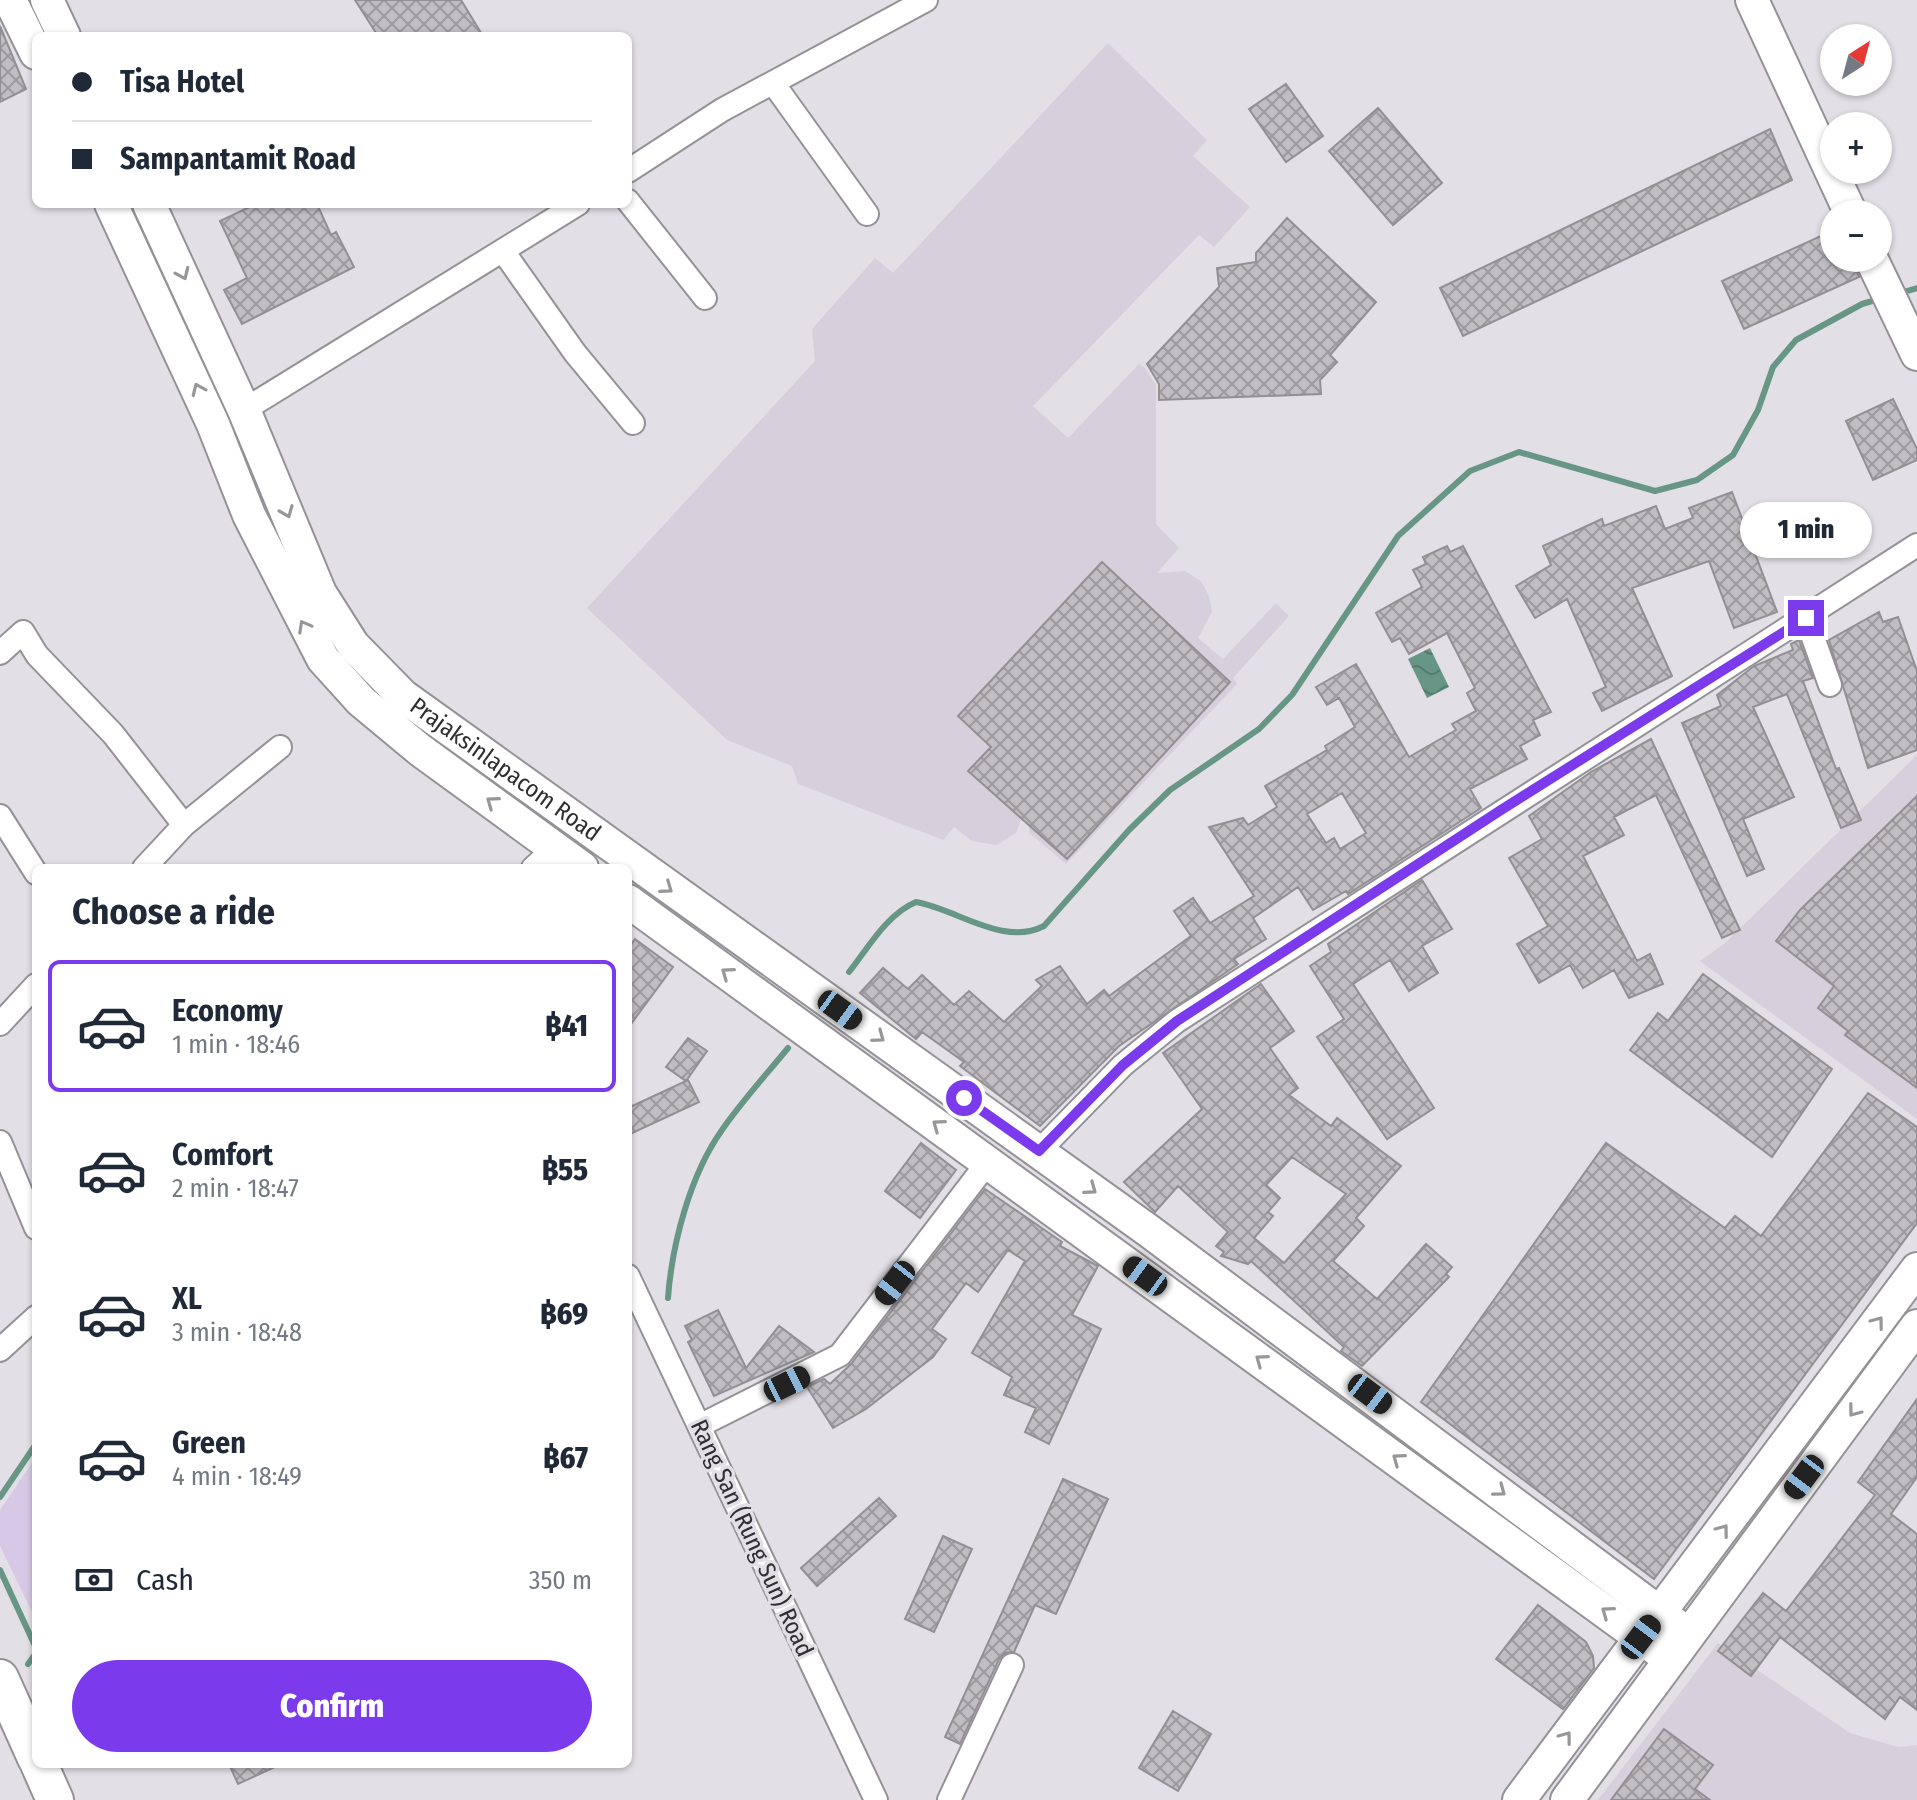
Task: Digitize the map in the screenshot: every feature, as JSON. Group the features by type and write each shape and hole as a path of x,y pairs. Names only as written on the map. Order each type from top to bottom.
{"main road":[{"path":"0,1678 32,1749"},
{"path":"41,1768 55,1800"}],"street":[{"path":"10,0 32,45"},
{"path":"47,0 62,32"},
{"path":"632,168 722,110 926,0"},
{"path":"1752,0 1845,200"},
{"path":"773,83 867,214"},
{"path":"632,206 705,298"},
{"name":"Prajaksinlapacom Road","path":"113,208 213,424 249,515 323,659 361,701 544,858 567,864"},
{"name":"Prajaksinlapacom Road","path":"151,208 244,410 320,593 353,645 403,696 580,826 1039,1151 1370,1394 1651,1625"},
{"path":"213,424 244,410 572,208"},
{"path":"503,251 575,353 633,423"},
{"path":"1878,272 1916,348"},
{"path":"1016,1182 1039,1151 1123,1065 1177,1021 1917,545"},
{"path":"1806,618 1830,685"},
{"path":"0,653 23,632 37,655 113,734 184,825"},
{"path":"148,864 184,825 280,747"},
{"path":"0,816 32,867"},
{"path":"544,858 580,826"},
{"path":"632,904 1347,1422 1679,1646"},
{"path":"768,1002 791,974"},
{"path":"0,1024 32,989"},
{"path":"0,1142 32,1218"},
{"path":"699,1426 840,1355 988,1162"},
{"path":"1519,1800 1917,1269"},
{"name":"Rang San (Rung Sun) Road","path":"632,1284 876,1800"},
{"path":"0,1350 32,1321"},
{"path":"1567,1800 1917,1326"},
{"path":"1294,1384 1317,1355"},
{"path":"1347,1422 1370,1394"},
{"path":"949,1800 1012,1665"}],"shaded area":[{"path":"1108,43 1207,140 1193,156 1250,207 1214,247 1199,235 1033,406 1068,438 1139,364 1145,368 1156,385 1156,524 1179,548 1157,573 1185,571 1201,581 1209,596 1212,612 1198,638 1223,659 1276,603 1289,616 1233,678 1237,684 1066,864 1029,833 1029,824 1021,819 1016,833 997,845 972,841 954,827 943,840 798,784 792,766 727,740 587,608 815,361 812,329 875,258 893,273"},
{"path":"1917,755 1917,1119 1700,961 1724,944"},
{"path":"32,1463 32,1612 0,1546 0,1510"},
{"path":"1718,1643 1850,1733 1898,1747 1917,1745 1917,1800 1598,1800"}],"water":[{"path":"1430,648 1449,687 1427,698 1408,659"}],"building":[{"path":"355,0 461,0 481,32 375,32"},
{"path":"0,26 26,89 0,102"},
{"path":"1286,84 1323,136 1286,162 1249,109"},
{"path":"1378,108 1442,183 1393,225 1329,151"},
{"path":"1770,129 1792,180 1463,336 1440,288"},
{"path":"248,208 319,208 331,235 336,232 354,267 242,324 224,290 247,278 220,221"},
{"path":"1287,218 1376,302 1330,355 1337,362 1320,380 1321,394 1159,400 1159,384 1147,364 1219,287 1217,268 1256,262 1256,253"},
{"path":"1820,236 1820,272 1857,272 1859,277 1744,329 1722,281"},
{"path":"1893,399 1917,449 1917,460 1873,480 1846,421"},
{"path":"1732,492 1777,612 1734,628 1709,561 1632,588 1672,676 1602,711 1593,693 1606,687 1567,599 1535,618 1516,586 1551,565 1543,546 1602,519 1604,526 1656,506 1665,529 1693,518 1689,508"},
{"path":"1447,546 1450,552 1463,546 1551,712 1533,720 1540,735 1520,746 1527,759 1470,789 1481,808 1348,894 1346,891 1313,910 1298,887 1253,918 1266,939 1234,959 1238,964 1119,1046 1040,1126 960,1066 964,1062 922,1032 916,1039 860,993 883,968 908,989 922,975 954,1005 969,991 1004,1022 1042,986 1036,980 1060,966 1087,1004 1104,990 1109,996 1191,936 1174,911 1193,898 1210,923 1254,896 1209,827 1243,818 1248,825 1277,807 1265,786 1327,750 1325,746 1355,727 1339,698 1327,705 1316,687 1356,664 1409,757 1456,730 1452,724 1476,711 1467,693 1475,688 1447,633 1409,654 1400,638 1392,642 1376,613 1422,587 1413,570 1426,564 1423,557","holes":["1342,793 1366,833 1340,849 1334,838 1326,843 1307,814"]},
{"path":"1102,562 1230,682 1067,859 968,771 991,747 958,716"},
{"path":"1879,612 1883,622 1898,617 1917,671 1917,750 1868,768 1829,640"},
{"path":"1799,640 1813,678 1803,681 1836,769 1839,768 1861,820 1841,828 1787,694 1753,707 1794,797 1743,819 1764,869 1747,876 1682,723 1721,706 1717,695 1754,666 1793,650 1791,644"},
{"path":"1651,739 1740,930 1722,938 1656,795 1614,817 1624,835 1583,856 1637,961 1650,954 1663,984 1629,998 1614,970 1583,988 1570,965 1539,983 1517,944 1548,926 1509,858 1542,839 1529,816 1591,772"},
{"path":"1917,796 1917,1088 1845,1035 1848,1031 1818,1008 1834,986 1776,941 1800,910"},
{"path":"1422,880 1452,929 1422,946 1438,973 1409,991 1390,960 1353,984 1434,1108 1387,1139 1317,1037 1344,1019 1310,966 1331,952 1328,944"},
{"path":"635,939 673,967 632,1023 632,943"},
{"path":"1703,974 1832,1069 1772,1157 1630,1050 1658,1013 1668,1021"},
{"path":"1261,984 1294,1031 1270,1048 1298,1088 1289,1095 1331,1126 1337,1118 1401,1166 1356,1218 1364,1226 1333,1261 1377,1299 1426,1244 1452,1267 1446,1274 1449,1277 1362,1366 1341,1351 1344,1347 1251,1261 1248,1264 1221,1256 1224,1252 1216,1246 1228,1232 1178,1186 1155,1212 1124,1182 1202,1109 1163,1053","holes":["1292,1157 1346,1194 1284,1263 1254,1238 1273,1216 1268,1212 1280,1198 1266,1185"]},
{"path":"688,1038 707,1051 686,1081 666,1067"},
{"path":"688,1080 699,1102 632,1133 632,1106"},
{"path":"1868,1093 1917,1127 1917,1223 1654,1579 1421,1402 1606,1143 1725,1228 1735,1216 1761,1236"},
{"path":"921,1143 956,1170 920,1218 885,1191"},
{"path":"985,1189 1062,1242 1060,1246 1098,1266 1072,1315 1101,1329 1049,1444 1025,1432 1036,1408 1004,1395 1012,1377 972,1353 1025,1261 1008,1250 978,1292 966,1283 932,1329 946,1339 933,1357 866,1409 833,1428 807,1387 824,1379 830,1384 851,1364"},
{"path":"718,1310 746,1368 779,1326 814,1352 714,1396 688,1342 692,1340 685,1326"},
{"path":"1917,1399 1917,1477 1891,1514 1917,1534 1917,1710 1900,1697 1885,1719 1780,1637 1751,1676 1718,1651 1763,1593 1786,1611 1875,1495 1858,1482"},
{"path":"1063,1479 1108,1499 1056,1614 1035,1605 1014,1652 1005,1653 999,1659 960,1744 945,1737"},
{"path":"879,1498 896,1516 817,1586 801,1568"},
{"path":"943,1536 972,1549 934,1632 905,1619"},
{"path":"1538,1605 1586,1642 1593,1656 1594,1668 1563,1709 1496,1659"},
{"path":"1173,1711 1211,1734 1178,1791 1139,1768"},
{"path":"1664,1729 1713,1765 1695,1789 1710,1800 1611,1800"},
{"path":"231,1768 272,1768 238,1784"}],"waterway":[{"path":"1897,294 1917,288"},
{"path":"849,972 887,923 916,902 996,929 1012,932 1044,926 1129,830 1170,790 1259,729 1292,695 1398,536 1470,471 1519,452 1655,491 1697,480 1733,455 1758,410 1773,367 1796,340 1862,304 1879,299"},
{"path":"668,1298 678,1233 701,1168 730,1119 788,1048"},
{"path":"0,1497 32,1450"},
{"path":"0,1570 32,1639"},
{"path":"28,1664 32,1658"}],"route":[{"path":"964,1098 1039,1151 1123,1065 1177,1021 1501,810 1806,618"}]}
